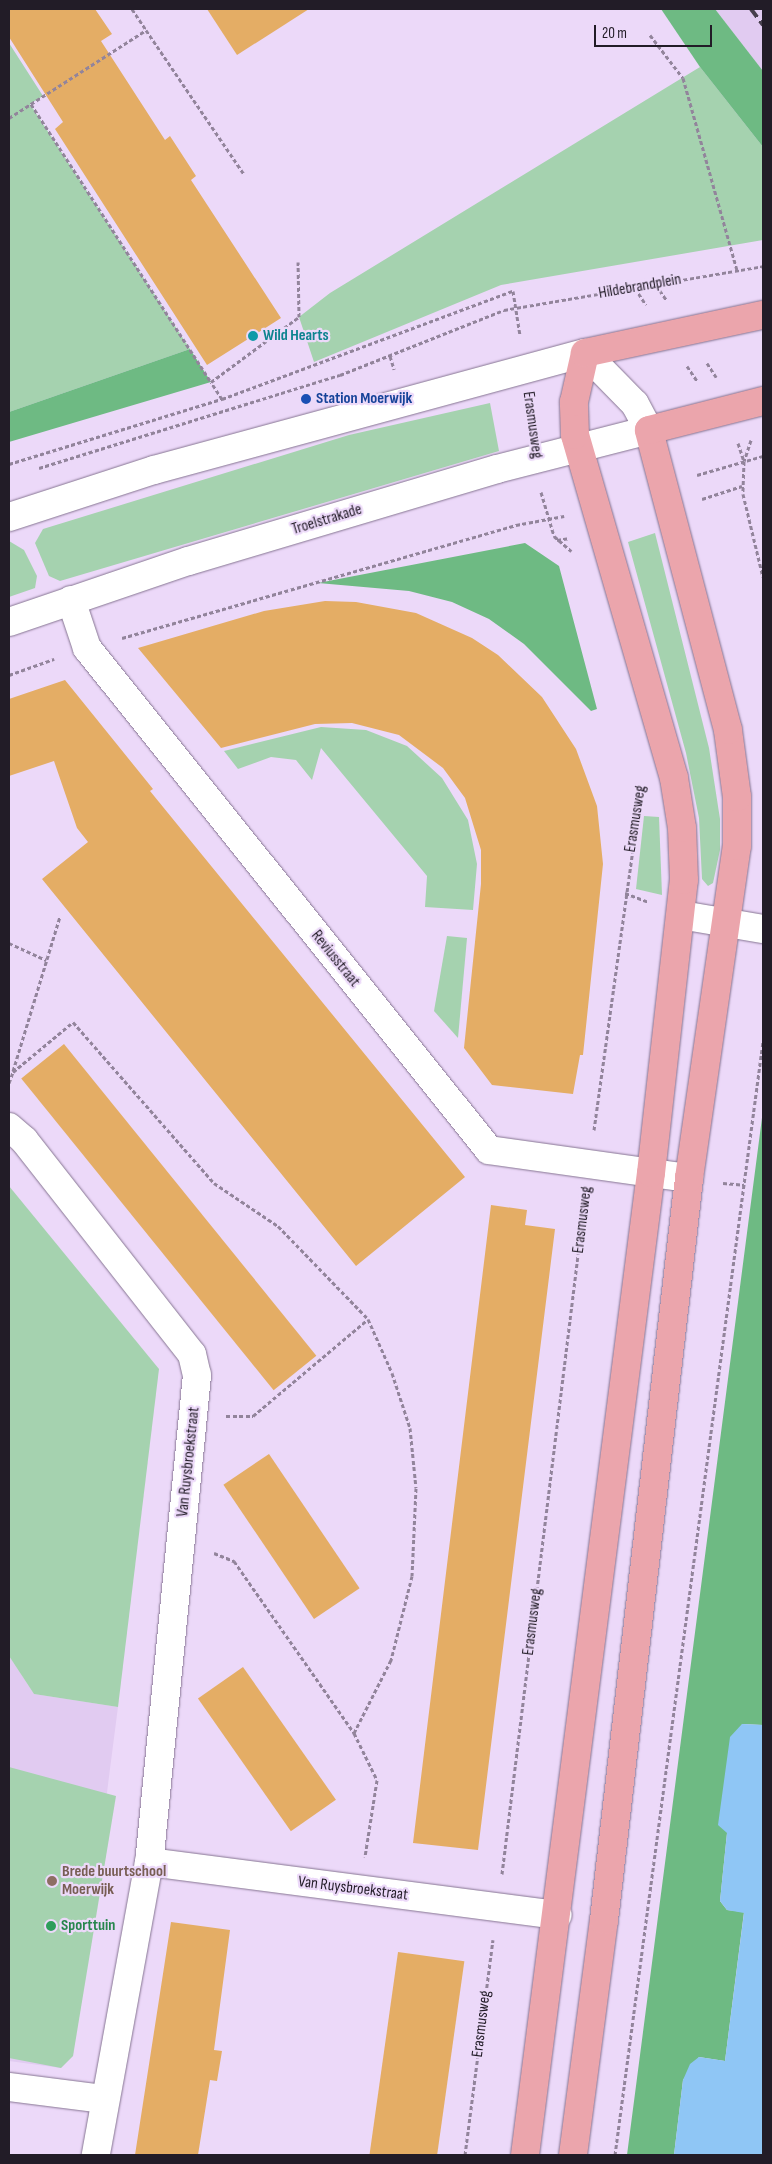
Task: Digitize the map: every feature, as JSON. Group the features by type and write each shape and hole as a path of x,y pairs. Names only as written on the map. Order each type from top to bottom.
{"main road":[{"path":"525,2155 558,1915 651,1173 681,914 684,853 674,778 579,448 574,402 585,353 676,332 763,315"},
{"path":"573,2155 604,1920 689,1178 726,923 738,818 732,752 649,430 763,401"}],"street":[{"path":"9,517 145,473 524,367 585,353 635,404 649,430"},
{"name":"Troelstrakade","path":"9,622 188,561 537,459 649,430"},
{"name":"Reviusstraat","path":"71,600 86,648 489,1150 689,1178"},
{"path":"681,914 763,930"},
{"name":"Van Ruysbroekstraat","path":"9,1127 24,1140 192,1354 198,1375 149,1862 104,2099 96,2155"},
{"name":"Van Ruysbroekstraat","path":"149,1862 558,1915"},
{"path":"9,2087 104,2099"}],"path":[{"path":"132,9 244,174"},
{"path":"9,118 146,30"},
{"path":"650,35 682,78 738,270"},
{"path":"31,104 222,399"},
{"path":"211,382 299,317 298,262"},
{"name":"Hildebrandplein","path":"517,308 763,266"},
{"path":"656,285 676,332 727,411 751,433 744,461 743,494 763,577"},
{"path":"635,288 676,332 727,411 744,461"},
{"path":"9,464 222,399 513,291 517,308 504,310 340,375 36,469"},
{"name":"Erasmusweg","path":"517,308 537,459 548,520 557,540 578,555"},
{"path":"744,461 763,456"},
{"path":"9,675 86,648 516,525 548,520"},
{"name":"Erasmusweg","path":"466,2155 590,1165 642,788"},
{"path":"9,1084 60,916"},
{"path":"9,943 46,960"},
{"path":"13,1072 72,1022 214,1184 278,1226 368,1319 392,1373 410,1428 416,1488 412,1576 392,1660 354,1733"},
{"path":"615,2155 763,1042"},
{"path":"193,1415 253,1416 368,1319"},
{"path":"181,1541 234,1560 354,1733 376,1780 360,1890"}],"shaded area":[{"path":"715,9 763,9 763,71"},
{"name":"Sporttuin","path":"9,1656 34,1694 118,1707 73,2056 61,2068 9,2061"}],"green space":[{"path":"661,9 715,9 763,71 763,147 700,67"},
{"path":"9,43 43,96 30,104 190,349 9,412"},
{"path":"700,67 763,147 763,240 501,285 314,362 299,317 330,293"},
{"path":"190,349 211,382 9,442 9,412"},
{"path":"490,403 499,451 60,581 49,576 35,543 43,529 349,435"},
{"path":"655,533 709,748 720,819 720,850 713,883 708,886 702,879 699,818 686,753 628,542"},
{"path":"9,541 24,550 37,576 35,588 9,597"},
{"path":"525,543 559,566 597,709 591,711 524,644 489,619 452,602 409,591 318,583"},
{"path":"321,727 366,730 407,746 442,778 468,820 477,864 473,910 425,907 427,876 321,748 312,780 296,760 271,757 238,769 224,751"},
{"path":"644,816 659,817 662,895 636,889"},
{"path":"447,936 467,938 458,1038 434,1011"},
{"path":"763,1110 763,1725 742,1724 727,1833 720,1901 727,1910 744,1912 725,2061 699,2057 683,2080 674,2155 627,2155"},
{"path":"9,1186 159,1369 118,1707 34,1694 9,1656"},
{"name":"Sporttuin","path":"9,1767 116,1796 73,2056 61,2068 9,2058"}],"water":[{"path":"742,1724 763,1725 763,2155 674,2155 683,2080 690,2064 699,2057 725,2061 744,1913 727,1910 720,1901 727,1833 718,1825 730,1737"}],"building":[{"path":"9,9 95,9 112,34 101,41 165,140 170,136 196,176 191,180 281,318 207,365 55,129 63,122 9,37"},
{"path":"207,9 309,9 237,55"},
{"path":"325,601 356,602 416,613 472,638 498,655 542,697 576,749 597,806 603,864 583,1055 580,1055 573,1094 492,1085 464,1048 481,884 481,850 465,798 443,768 399,735 352,723 315,724 221,748 138,648 264,611"},
{"path":"65,680 153,789 150,791 465,1177 356,1266 42,879 88,842 77,828 54,761 9,776 9,699"},
{"path":"64,1044 316,1356 274,1390 21,1079"},
{"path":"491,1205 527,1210 525,1225 555,1229 478,1850 413,1843"},
{"path":"269,1454 360,1588 314,1619 223,1485"},
{"path":"243,1667 336,1800 291,1831 198,1699"},
{"path":"171,1922 230,1930 214,2050 222,2051 217,2081 210,2080 198,2155 135,2155"},
{"path":"398,1952 464,1961 437,2155 369,2155"}],"railway":[{"path":"751,9 763,25"}],"place":[{"name":"Wild Hearts","path":"253,336"},
{"name":"Station Moerwijk","path":"306,399"},
{"name":"Brede buurtschool Moerwijk","path":"52,1881"},
{"name":"Sporttuin","path":"51,1926"}]}
